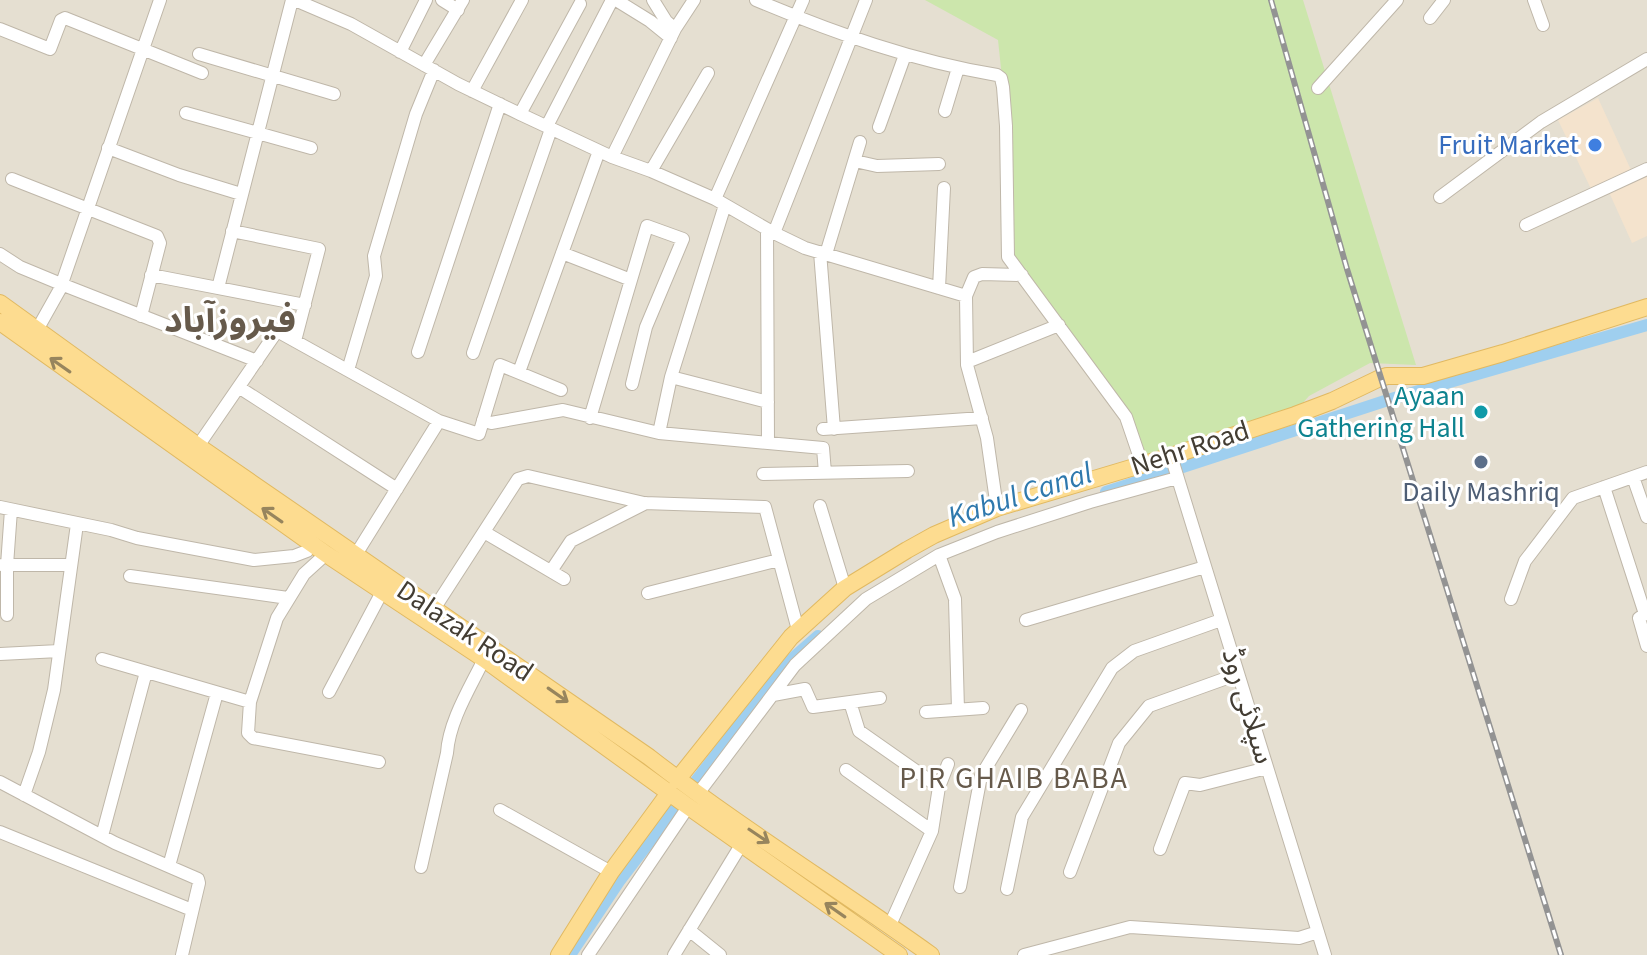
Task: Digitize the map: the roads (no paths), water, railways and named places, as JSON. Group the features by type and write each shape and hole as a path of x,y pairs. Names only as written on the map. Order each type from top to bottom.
{"main road":[{"name":"Dalazak Road","path":"0,303 34,337 326,554 683,794 890,925 931,955"},
{"name":"Nehr Road","path":"559,955 611,872 683,794 798,630 845,588 934,535 997,508 1295,415 1380,378 1423,376 1647,307"},
{"name":"Dalazak Road","path":"0,322 34,337 198,446 649,757 683,794 741,845 899,955"}],"street":[{"path":"34,337 61,284 160,0"},
{"path":"218,288 293,0 351,24 520,114 720,202 805,248 966,296"},
{"path":"326,14 334,0"},
{"path":"400,52 426,0"},
{"path":"348,370 376,276 374,256 429,68 460,5 442,0"},
{"path":"472,91 522,0"},
{"path":"473,353 549,127 614,0 673,33"},
{"path":"653,0 673,33"},
{"path":"612,157 673,33 694,0"},
{"path":"756,0 850,38 1001,78 1006,126 1008,257 1126,417 1142,464"},
{"path":"659,433 671,377 720,202 803,0"},
{"path":"768,442 770,231 866,0"},
{"path":"1318,88 1397,0"},
{"path":"1430,18 1444,0"},
{"path":"1534,0 1543,25"},
{"path":"520,114 580,4"},
{"path":"0,29 50,49 61,20 65,18 202,73"},
{"path":"199,54 334,94"},
{"path":"879,127 905,55"},
{"path":"1440,197 1541,122 1647,59"},
{"path":"945,111 958,68"},
{"path":"651,171 708,73"},
{"path":"418,352 500,104"},
{"path":"186,113 311,148"},
{"path":"860,142 823,253 828,429 982,418"},
{"path":"108,148 241,194"},
{"path":"519,372 599,151"},
{"path":"855,161 877,166 939,164"},
{"path":"1526,225 1647,169"},
{"path":"12,179 157,236 160,243 141,316"},
{"path":"939,288 944,188"},
{"path":"590,418 647,226 683,239 646,327 632,384"},
{"path":"232,231 319,249 295,341"},
{"path":"562,253 631,280"},
{"path":"0,254 20,267 257,361"},
{"path":"997,508 987,438 967,362 966,296 974,277 982,274 1022,275"},
{"path":"151,275 305,305"},
{"path":"967,362 1059,325"},
{"path":"198,446 277,331 439,421 479,434 500,365 561,390"},
{"path":"671,377 768,402"},
{"path":"240,388 397,489"},
{"path":"483,420 491,423 563,410 659,433 823,448 825,473"},
{"path":"355,556 439,421"},
{"name":"سپلائی روڈ","path":"1171,456 1325,955"},
{"path":"763,474 908,471"},
{"path":"1511,599 1525,561 1573,498 1647,472"},
{"path":"434,609 518,479 528,476 646,503 765,507 798,630"},
{"path":"1633,477 1647,517"},
{"path":"588,955 683,794 773,695 795,665 866,599 939,555 997,532 1177,478"},
{"path":"1604,487 1646,614 1639,618 1647,646"},
{"path":"551,571 571,541 646,503"},
{"path":"820,506 845,588"},
{"path":"7,615 3,565 6,508 137,538 254,560 294,556 307,551 312,543"},
{"path":"24,795 39,752 54,690 77,524"},
{"path":"484,532 564,579"},
{"path":"326,554 304,574 277,618 250,702 248,733 253,738 379,762"},
{"path":"939,555 955,599 958,710"},
{"path":"648,593 779,560"},
{"path":"3,565 71,565"},
{"path":"1026,620 1205,567"},
{"path":"130,576 288,598"},
{"path":"329,692 382,592"},
{"path":"1007,889 1022,817 1112,668 1134,651 1221,620"},
{"path":"0,654 59,651"},
{"path":"102,659 250,702"},
{"path":"421,867 448,741 484,659"},
{"path":"102,836 146,672"},
{"path":"1070,872 1119,743 1149,706 1238,674"},
{"path":"773,695 805,689 813,707 880,698"},
{"path":"169,866 217,693"},
{"path":"850,702 859,731 939,787"},
{"path":"926,712 983,708"},
{"path":"960,887 981,776 1021,710"},
{"path":"890,925 932,831 939,787 948,764"},
{"path":"1160,849 1185,783 1200,785 1267,768"},
{"path":"846,770 932,831"},
{"path":"0,782 102,836 198,879 182,955"},
{"path":"500,810 611,872"},
{"path":"0,832 192,910"},
{"path":"674,955 741,845"},
{"path":"1024,955 1068,949 1130,927 1299,938 1318,932"},
{"path":"689,930 720,955"}],"waterway":[{"name":"Kabul Canal","path":"1106,492 1391,399 1647,325"},
{"name":"Kabul Canal","path":"570,955 620,880 785,665 818,636"}],"railway":[{"path":"1271,0 1347,269 1561,955"}],"place":[{"name":"Fruit Market","path":"1595,145"},
{"name":"Ayaan Gathering Hall","path":"1481,412"},
{"name":"Daily Mashriq","path":"1481,462"}],"district":[{"name":"فیروزآباد","path":"230,320"},
{"name":"PIR GHAIB BABA","path":"1014,778"}]}
